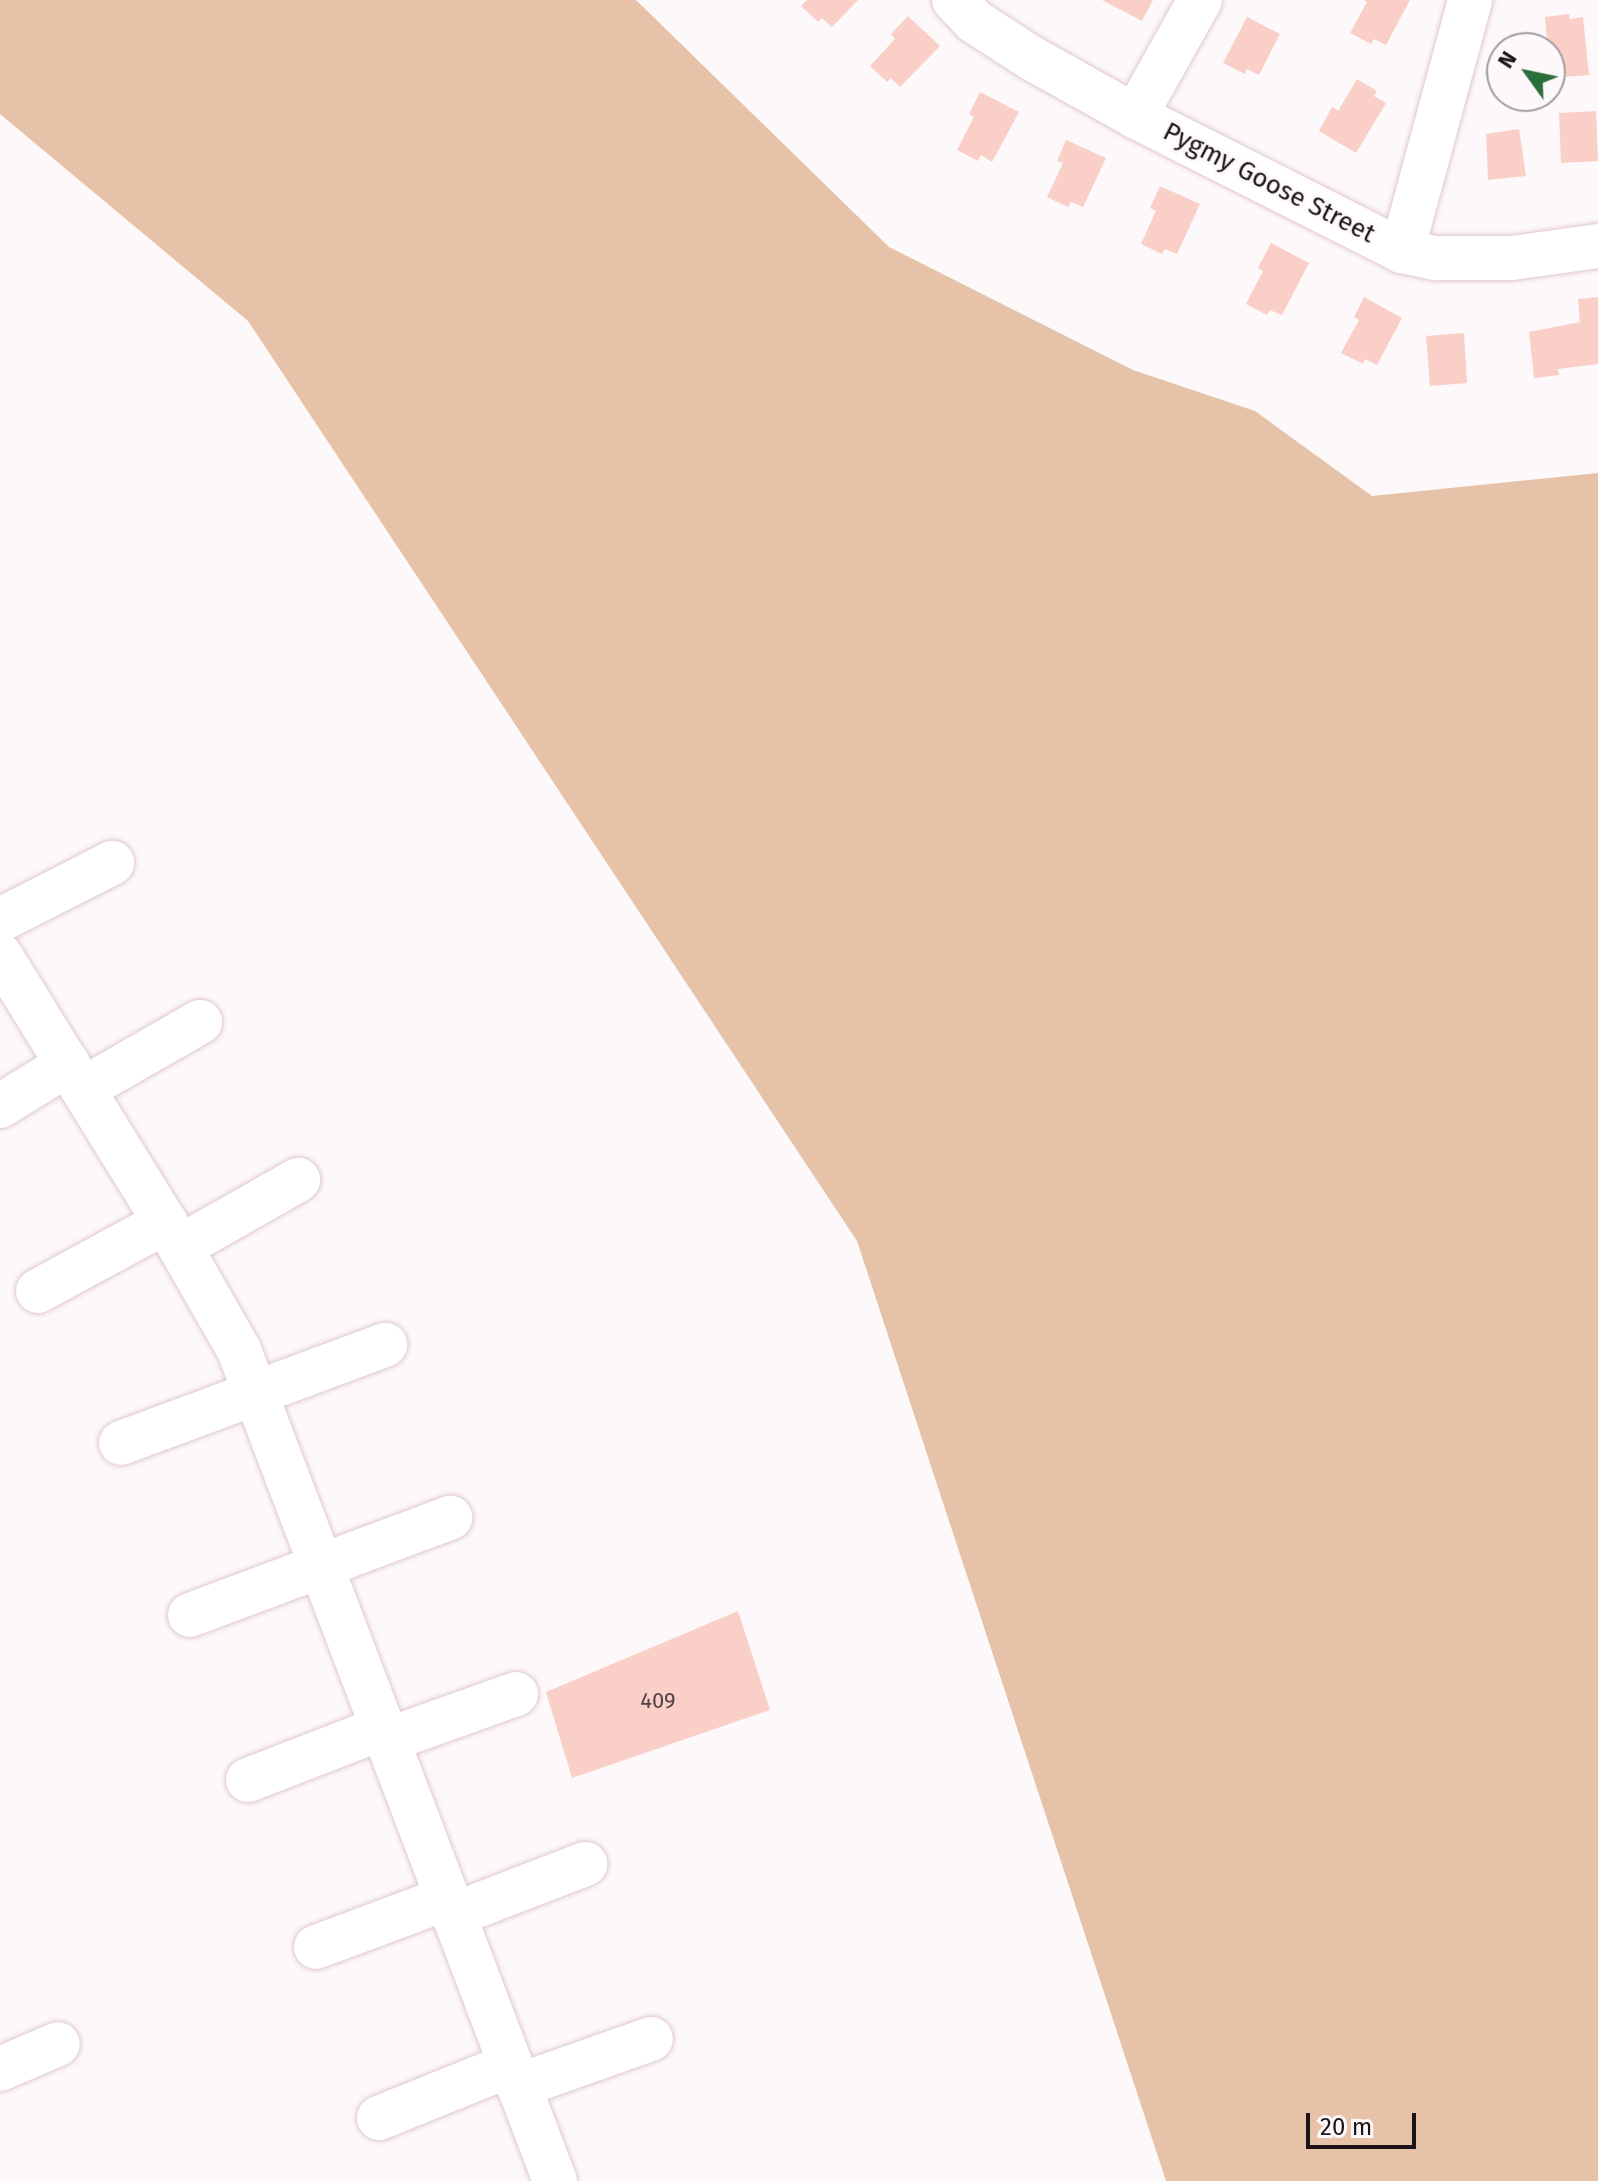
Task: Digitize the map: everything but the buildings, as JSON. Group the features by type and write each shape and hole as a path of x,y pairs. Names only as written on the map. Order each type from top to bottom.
{"street":[{"name":"Pygmy Goose Street","path":"954,0 974,21 999,39 1135,116 1402,251 1436,258 1512,258 1598,246"},
{"name":"Pygmy Goose Street","path":"1135,116 1200,0"},
{"name":"Pygmy Goose Street","path":"1402,251 1470,0"},
{"path":"0,920 112,863"},
{"path":"0,955 173,1234 232,1337 555,2181"},
{"path":"0,1106 200,1022"},
{"path":"38,1291 298,1180"},
{"path":"121,1443 385,1345"},
{"path":"190,1615 450,1518"},
{"path":"248,1780 516,1694"},
{"path":"316,1947 585,1864"},
{"path":"379,2118 514,2075 651,2039"},
{"path":"0,2069 58,2044"}],"shaded area":[{"path":"0,0 636,0 889,247 1133,370 1255,411 1372,496 1598,473 1598,2181 1166,2181 857,1241 248,321 0,114"}]}
